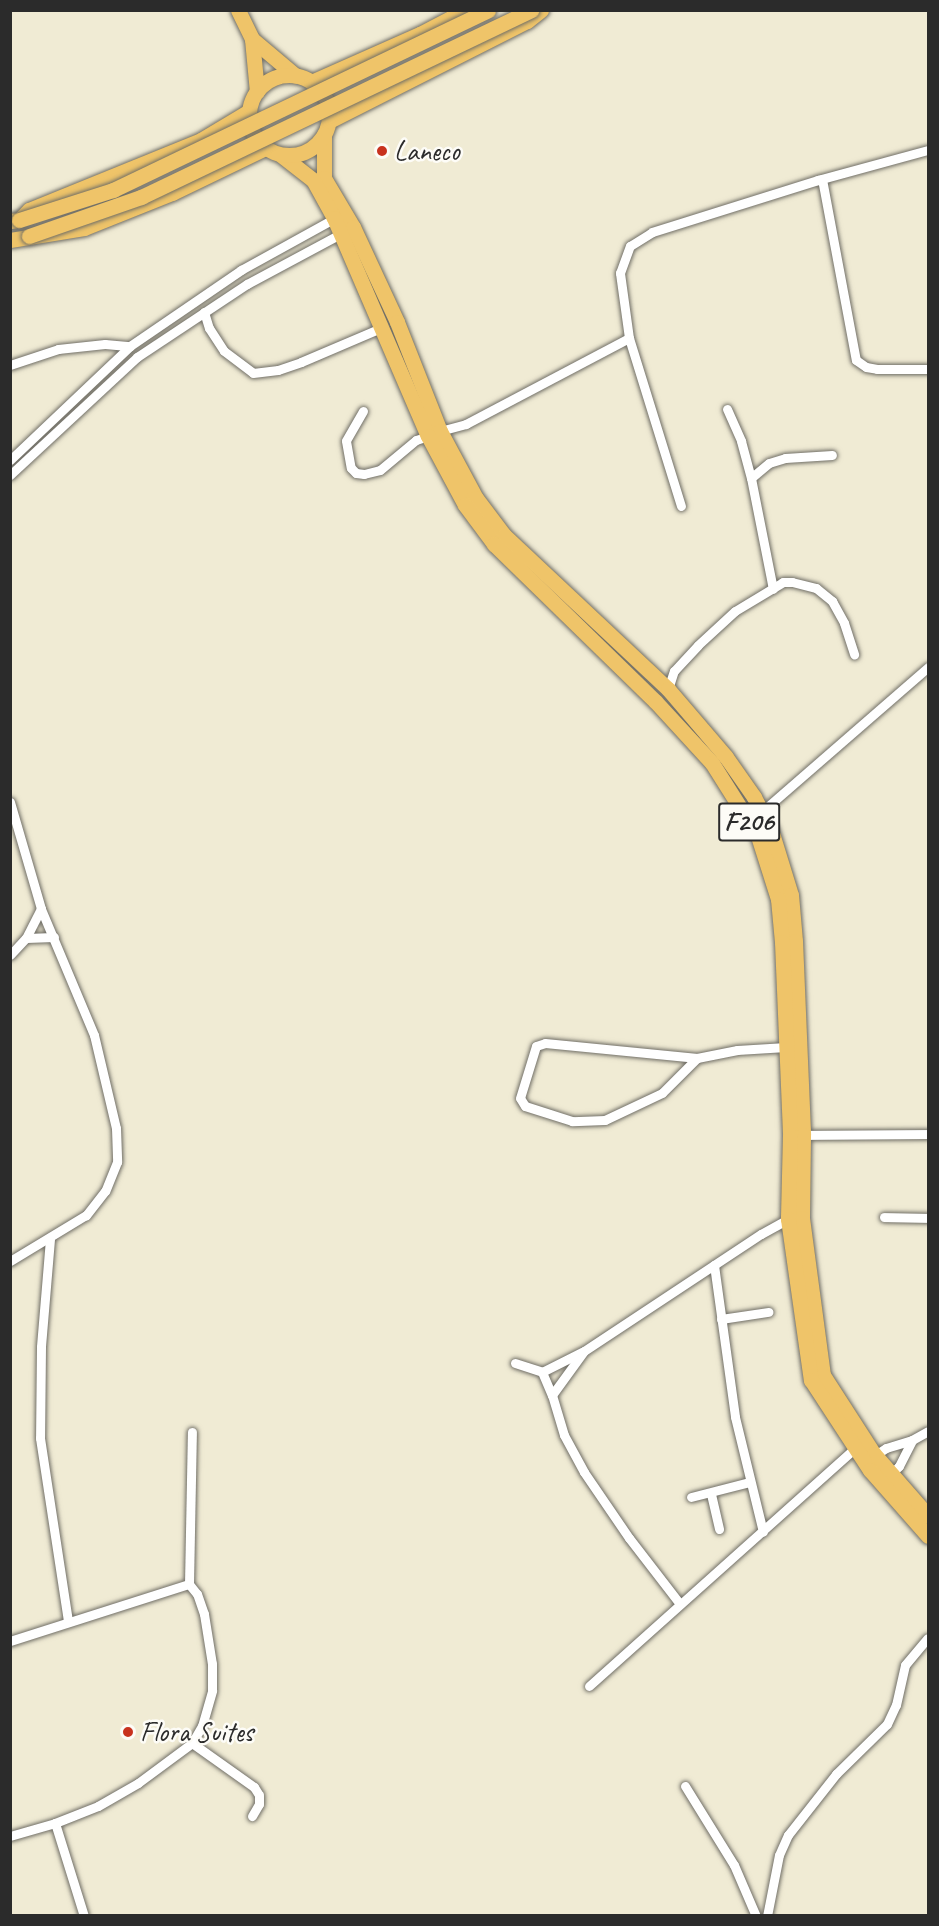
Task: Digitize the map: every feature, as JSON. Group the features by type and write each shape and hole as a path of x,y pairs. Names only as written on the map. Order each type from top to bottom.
{"main road":[{"path":"238,10 252,39 257,92"},
{"path":"311,82 420,34 466,10"},
{"path":"15,221 113,190 488,10"},
{"path":"29,236 141,196 531,10"},
{"path":"296,76 274,78 257,92 249,111 252,131 265,147 281,155 306,152 327,128 527,21 541,10"},
{"path":"252,39 296,76 311,82 325,96 329,108 327,128"},
{"path":"15,221 29,210 201,140 249,111"},
{"name":"F206","path":"327,128 324,178 347,230 397,322 434,433 476,498 504,535 668,689 726,757 771,830 791,895 796,1135 788,1219 811,1380 854,1449 870,1459"},
{"path":"10,240 84,228 172,193 265,147"},
{"name":"F206","path":"281,155 313,180 340,215"},
{"name":"F206","path":"347,230 383,327 434,433 465,506 494,544 655,701 712,763 758,836 778,898 786,1047 802,1218 823,1375 870,1459 928,1516"},
{"name":"F206","path":"887,1478 928,1536"}],"street":[{"path":"681,506 629,338 620,273 630,246 652,232 822,179 928,150"},
{"path":"822,179 856,360 866,367 877,369 928,369"},
{"path":"10,460 130,346 241,270 340,215"},
{"path":"10,475 136,357 247,284 347,230"},
{"path":"204,312 209,328 224,351 253,373 278,370 301,362 383,327"},
{"path":"363,411 346,441 351,468 356,473 364,474 380,470 416,440 466,424 629,338"},
{"path":"10,365 58,349 105,344 130,346"},
{"path":"727,409 741,441 751,478 773,589"},
{"path":"751,478 769,463 786,458 832,455"},
{"path":"668,689 674,671 698,645 735,611 783,582 816,588 832,601 844,623 854,654"},
{"path":"749,822 928,667"},
{"path":"10,802 41,909 94,1035 116,1128 117,1162 105,1191 86,1215 50,1239 10,1261"},
{"path":"10,955 26,938 41,909"},
{"path":"26,938 54,937"},
{"path":"697,1058 662,1093 605,1120 572,1121 525,1106 520,1098 536,1046 539,1044 697,1058 736,1050 786,1047"},
{"path":"796,1135 928,1134"},
{"path":"884,1217 928,1218"},
{"path":"515,1363 542,1372 584,1351 788,1219"},
{"path":"50,1239 41,1347 40,1438 68,1622"},
{"path":"714,1265 735,1417 764,1532"},
{"path":"721,1319 768,1312"},
{"path":"552,1395 584,1351"},
{"path":"542,1372 552,1395 564,1435 584,1472 629,1538 680,1604"},
{"path":"870,1459 928,1431"},
{"path":"10,1836 55,1823 98,1806 138,1783 192,1743 208,1710 213,1690 213,1664 204,1614 197,1594 189,1584 192,1432"},
{"path":"887,1478 912,1440"},
{"path":"589,1686 764,1532 854,1449"},
{"path":"691,1497 711,1494 750,1482"},
{"path":"711,1494 719,1529"},
{"path":"10,1641 189,1584"},
{"path":"767,1916 779,1855 788,1835 836,1773 887,1724 896,1705 905,1665 928,1638"},
{"path":"192,1743 254,1787 259,1794 259,1804 252,1816"},
{"path":"685,1786 734,1865 756,1916"},
{"path":"55,1823 84,1916"}],"place":[{"name":"Laneco","path":"382,151"},
{"name":"Flora Suites","path":"128,1732"}]}
